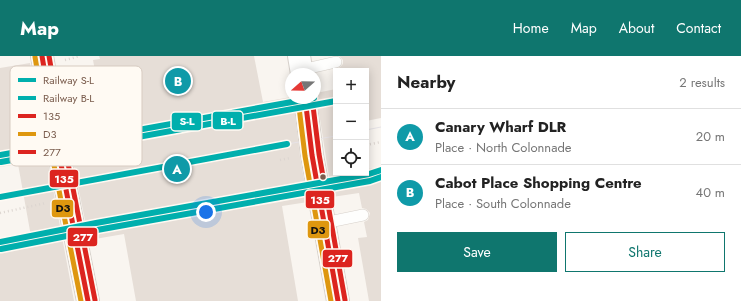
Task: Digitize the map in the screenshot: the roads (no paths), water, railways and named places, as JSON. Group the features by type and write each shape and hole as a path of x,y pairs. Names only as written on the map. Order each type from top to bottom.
{"street":[{"path":"42,56 43,66"},
{"path":"306,104 312,155 338,301"},
{"path":"61,166 68,198 81,289"}],"lane":[{"path":"300,67 336,62"},
{"path":"324,222 363,216"}],"tram line":[{"path":"369,129 381,127"},
{"path":"287,144 333,136"}],"rail line":[{"name":"B-L","path":"142,136 333,102"},
{"name":"S-L","path":"142,129 285,103"},
{"name":"S-L","path":"0,197 287,144"},
{"name":"S-L","path":"0,155 10,153"},
{"name":"B-L","path":"1,162 10,160"},
{"name":"S-L","path":"0,242 96,223 369,174 381,170"},
{"name":"B-L","path":"1,249 97,230 370,181 381,177"}],"place":[{"name":"Cabot Place Shopping Centre","path":"178,81"},
{"name":"Canary Wharf DLR","path":"177,169"}]}
